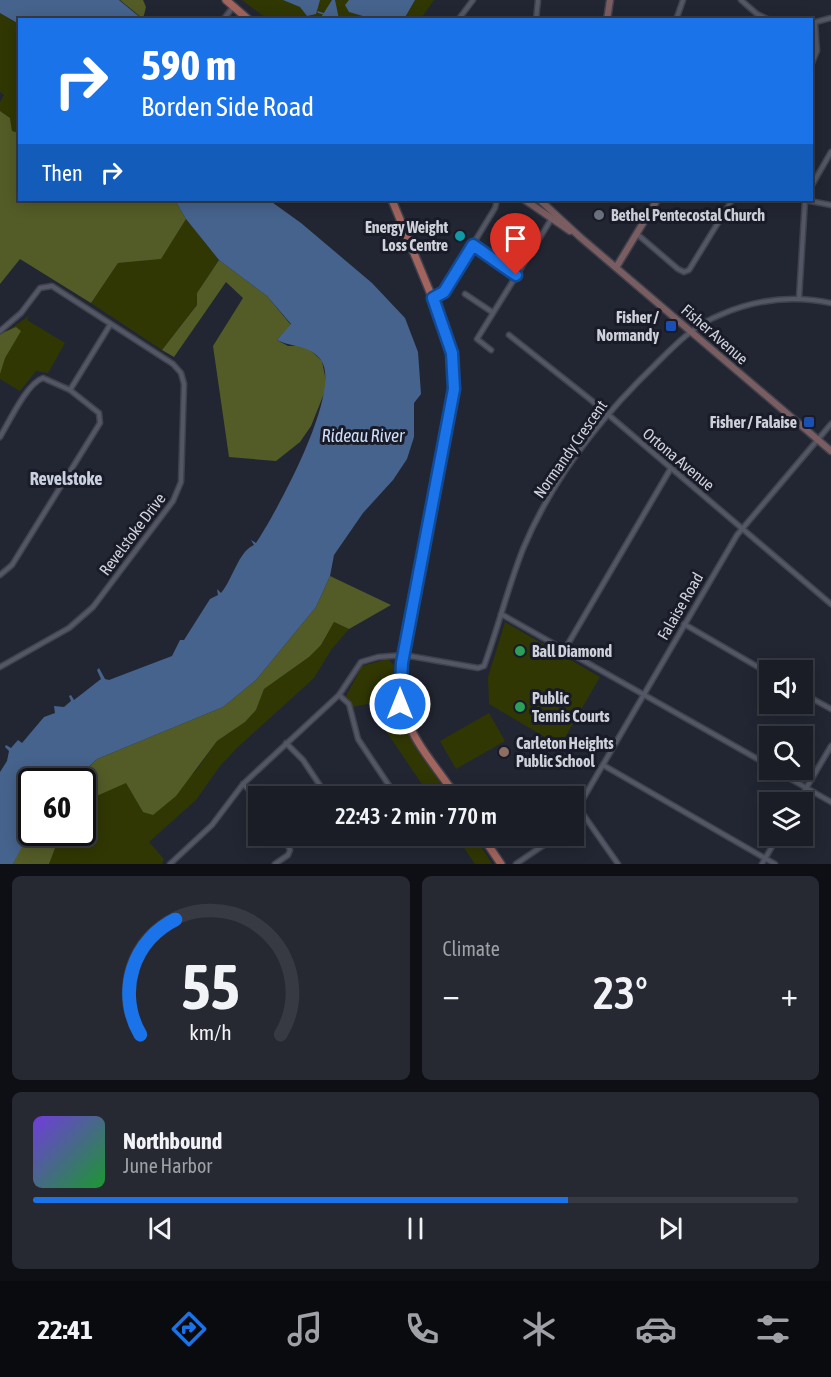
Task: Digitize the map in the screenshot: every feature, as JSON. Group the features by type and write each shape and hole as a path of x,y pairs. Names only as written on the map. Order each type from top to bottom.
{"main road":[{"path":"226,0 247,18"},
{"path":"607,18 610,0"},
{"path":"393,201 433,298 452,353 454,389 399,692 403,714 449,786"},
{"name":"Fisher Avenue","path":"526,201 580,237"},
{"name":"Fisher Avenue","path":"541,201 580,237 831,452"},
{"path":"616,266 656,201"},
{"path":"489,846 501,864"}],"street":[{"path":"460,18 473,0"},
{"path":"536,18 538,0"},
{"path":"677,18 683,0"},
{"path":"741,0 757,14 766,18"},
{"path":"224,18 233,6"},
{"path":"813,58 817,40 813,23 831,18"},
{"path":"813,183 831,152"},
{"path":"433,298 444,292 495,208 497,201"},
{"path":"637,234 684,272 689,270 731,201"},
{"path":"799,298 805,201"},
{"path":"810,201 831,205"},
{"path":"491,350 477,339 556,213"},
{"path":"473,245 516,275"},
{"name":"Revelstoke Drive","path":"0,331 21,313 40,288 52,287 173,364 181,373 184,384 181,482 178,492 93,607 78,622 0,667"},
{"path":"465,294 492,312"},
{"name":"Normandy Crescent","path":"404,655 481,668 523,549 546,503 607,414 691,332 719,315 756,302 799,298 831,303"},
{"path":"70,390 110,325"},
{"name":"Ortona Avenue","path":"509,335 607,414 831,604"},
{"path":"0,437 36,381 49,379 70,390 99,413 100,423 12,564 0,575"},
{"name":"Falaise Road","path":"584,797 719,564 743,528 831,424"},
{"path":"565,649 671,468"},
{"path":"501,615 759,760"},
{"path":"684,624 759,668"},
{"path":"170,864 212,825 243,784 339,695 361,662 378,657 404,655"},
{"path":"339,695 349,704 358,739 389,786"},
{"path":"813,699 831,709"},
{"path":"286,743 303,760 320,786"},
{"path":"804,792 831,746"},
{"path":"603,765 775,864"},
{"path":"793,780 831,802"},
{"path":"243,784 248,789"},
{"path":"584,816 618,864"},
{"path":"275,864 288,855 290,850 288,846"},
{"path":"516,864 542,846"},
{"path":"762,864 772,846"}],"green space":[{"path":"120,0 143,0 146,7 142,18"},
{"path":"242,0 434,0 421,18 266,18"},
{"path":"0,13 18,23 18,133 12,131 10,118 0,111 0,102 4,95 0,92"},
{"path":"0,111 10,118 12,131 18,133 18,201 176,201 186,219 161,259 118,263 91,303 20,259 0,284"},
{"path":"186,219 219,260 197,293 197,305 162,350 91,303 118,263 161,259"},
{"path":"219,260 267,296 291,325 277,340 288,346 306,346 322,361 327,386 311,426 300,442 276,461 229,457 213,346 243,298 226,282 174,357 162,350 197,305 197,293"},
{"path":"29,316 27,320 65,343 48,373 36,371 20,391 0,379 0,336"},
{"path":"16,327 21,331 5,358 0,374 0,334"},
{"path":"330,576 391,605 349,629 334,622 321,645 309,657 264,689 256,710 245,722 217,741 176,796 153,815 143,812 126,783 96,796 96,768 88,768 97,759 223,707 256,680 316,607"},
{"path":"334,622 349,629 331,650 314,678 238,747 220,766 196,800 149,842 164,859 162,864 49,864 56,846 96,846 96,795 126,783 143,812 195,772 217,741 245,722 256,710 264,689 309,657 321,645"},
{"path":"505,622 600,677 560,746 489,704 488,677"},
{"path":"388,659 395,666 394,691 402,723 443,786 423,786 386,731 377,702 353,707 346,696 362,666"},
{"path":"489,713 505,741 456,769 440,741"},
{"path":"21,846 56,846 49,864 13,864"},
{"path":"463,846 481,846 492,864 475,864"}],"water":[{"path":"0,0 119,0 141,18 18,18 18,23 0,13"},
{"path":"283,0 320,0 316,14 307,16 300,7"},
{"path":"332,0 335,0 339,18 321,18"},
{"path":"349,0 415,0 405,18 370,18 349,12 345,5"},
{"name":"Rideau River","path":"176,201 270,201 301,223 372,283 405,318 418,352 421,394 414,403 414,437 407,459 393,480 363,513 334,555 330,576 316,607 256,680 223,707 97,759 88,768 18,768 18,846 22,846 13,864 0,864 0,772 7,761 9,751 6,745 11,748 18,740 22,743 44,717 55,713 54,706 64,707 71,701 69,696 71,695 74,700 101,679 97,670 99,668 105,679 109,680 172,656 180,640 184,640 210,599 218,595 217,589 221,593 244,553 254,545 251,540 256,543 291,480 315,424 323,397 325,376 321,360 311,351 277,340 291,324 267,296 219,260 186,219"}],"waterway":[{"path":"318,12 324,14"}],"place":[{"name":"Bethel Pentecostal Church","path":"599,215"},
{"name":"Energy Weight Loss Centre","path":"460,236"},
{"name":"Fisher / Normandy","path":"671,326"},
{"name":"Fisher / Falaise","path":"809,422"},
{"name":"Ball Diamond","path":"520,651"},
{"name":"Public Tennis Courts","path":"520,707"},
{"name":"Carleton Heights Public School","path":"504,752"}],"district":[{"name":"Revelstoke","path":"66,479"}],"route":[{"path":"400,704 399,680 454,389 452,353 433,298 439,297 444,292 473,245 516,275"}]}
